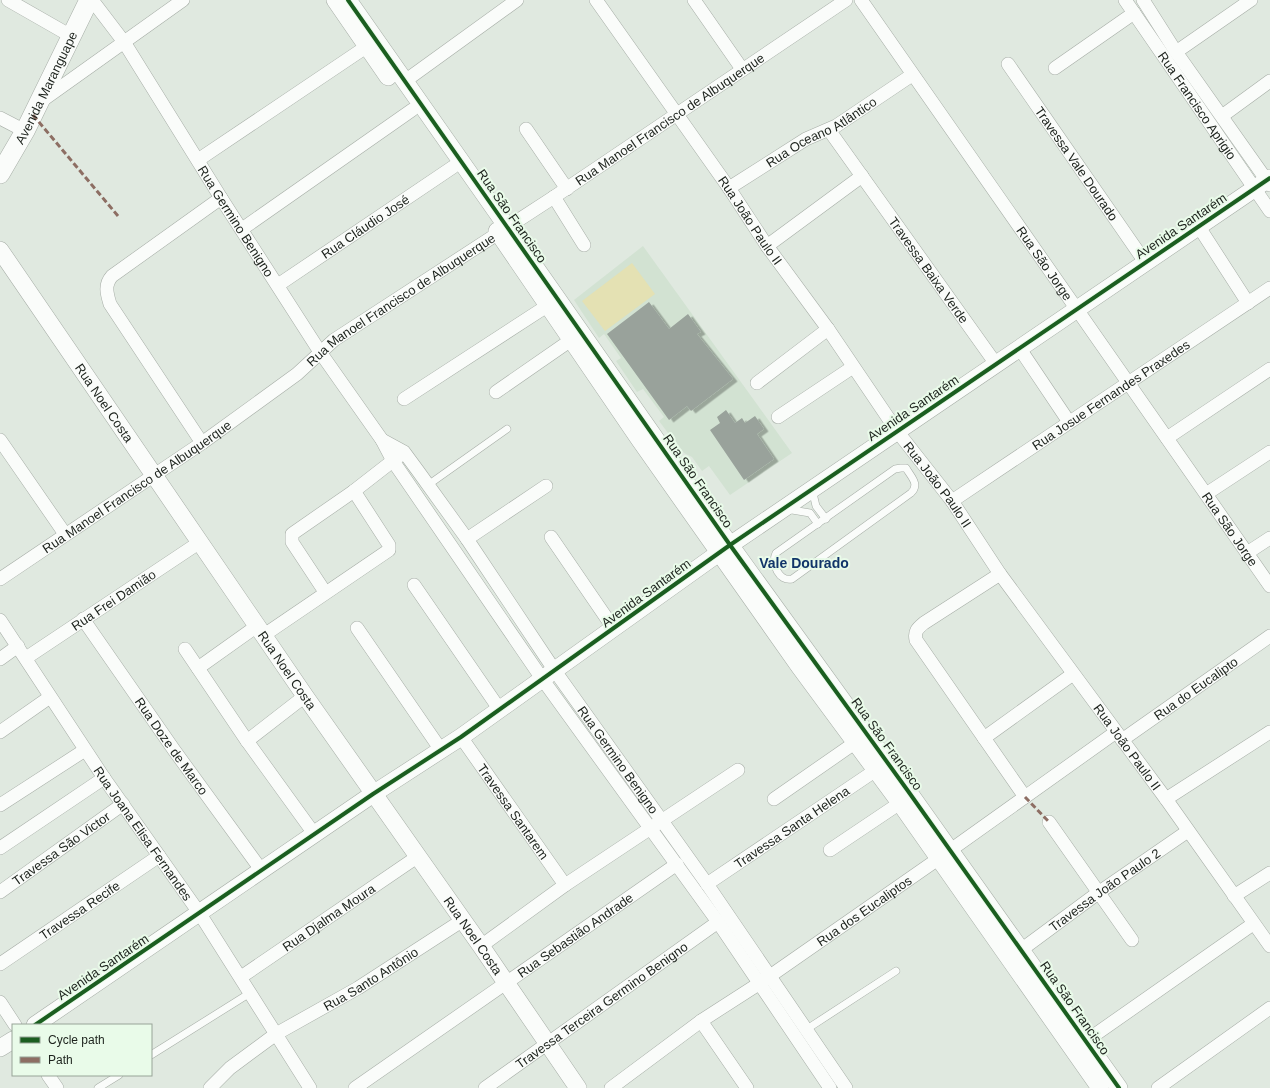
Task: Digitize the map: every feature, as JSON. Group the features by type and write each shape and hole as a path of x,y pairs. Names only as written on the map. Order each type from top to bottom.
{"main road":[{"name":"Avenida Maranguape","path":"0,174 39,104 89,0"}],"street":[{"path":"8,0 71,36"},
{"name":"Rua Germino Benigno","path":"92,0 124,42 221,198 320,352 382,440 393,460 657,825 707,884 830,1088"},
{"path":"39,104 183,0"},
{"name":"Rua São Francisco","path":"334,0 366,47 453,167 503,230 547,306 725,549 799,666 900,803 1021,950 1119,1088"},
{"name":"Rua São Francisco","path":"348,0 405,81 503,230 725,549 944,855 1100,1088"},
{"path":"405,81 517,0"},
{"name":"Rua João Paulo II","path":"596,0 729,188 767,246 828,329 897,430 952,501 1000,574 1166,799 1270,946"},
{"path":"694,0 742,69"},
{"name":"Rua Manoel Francisco de Albuquerque","path":"0,579 202,442 297,374 334,340 567,189 742,69 846,0"},
{"name":"Rua São Jorge","path":"861,0 1270,586"},
{"name":"Rua Francisco Aprigio","path":"1125,0 1265,183"},
{"name":"Rua Francisco Aprigio","path":"1143,0 1176,52 1222,116 1265,183 1270,211"},
{"path":"1176,52 1251,0"},
{"path":"1055,68 1134,13"},
{"path":"198,160 366,47"},
{"name":"Travessa Vale Dourado","path":"1008,64 1145,262"},
{"name":"Rua Oceano Atlântico","path":"729,188 806,139 829,130 912,75"},
{"path":"1222,116 1270,81"},
{"path":"242,229 412,110"},
{"path":"0,118 25,131"},
{"path":"526,129 567,189"},
{"name":"Travessa Baixa Verde","path":"829,130 996,364"},
{"name":"Rua Cláudio José","path":"278,285 453,167"},
{"path":"767,246 862,176"},
{"name":"Avenida Santarém","path":"36,1024 200,914 373,794 461,737 725,549 897,430 1020,349 1145,262 1265,183"},
{"path":"554,197 584,245"},
{"path":"202,442 110,304 106,286 112,276 221,198"},
{"path":"1199,227 1248,303"},
{"name":"Rua Noel Costa","path":"0,250 260,631 481,946 578,1088"},
{"name":"Rua Josue Fernandes Praxedes","path":"952,501 1270,288"},
{"path":"404,398 547,306"},
{"path":"756,383 828,329"},
{"path":"496,392 571,340"},
{"path":"1020,349 1069,422"},
{"path":"778,417 853,367"},
{"path":"1167,438 1270,369"},
{"path":"0,440 65,534"},
{"name":"Rua Germino Benigno","path":"382,440 404,452 428,485 466,539 549,675"},
{"path":"325,592 292,542 291,537 296,529 354,491 404,452"},
{"path":"1206,494 1270,452"},
{"path":"466,539 546,486"},
{"path":"198,668 325,592 390,548 354,491"},
{"path":"551,536 614,629"},
{"path":"1247,553 1270,538"},
{"name":"Rua Frei Damião","path":"26,658 200,542"},
{"path":"1000,574 924,623 918,628 915,636 916,640 1025,797"},
{"path":"414,585 500,710"},
{"name":"Rua Doze de Marco","path":"83,619 174,750 262,871"},
{"name":"Rua Joana Elisa Fernandes","path":"0,620 104,778 200,914 310,1088"},
{"path":"357,628 441,750"},
{"name":"Rua do Eucalipto","path":"1119,736 1270,636"},
{"path":"0,659 18,646"},
{"path":"185,649 315,835"},
{"path":"984,738 1073,674"},
{"path":"248,741 305,696"},
{"path":"0,732 50,697"},
{"path":"1166,799 1270,732"},
{"name":"Rua dos Eucaliptos","path":"611,1088 700,1021 765,979 1025,797 1119,736"},
{"name":"Travessa Santarem","path":"461,737 565,885"},
{"path":"774,800 856,742"},
{"path":"0,805 85,750"},
{"path":"481,946 565,885 738,770"},
{"name":"Travessa Santa Helena","path":"707,884 876,770"},
{"path":"0,848 104,778"},
{"path":"830,850 900,803"},
{"name":"Travessa São Victor","path":"0,892 123,804"},
{"path":"1049,822 1132,940"},
{"name":"Rua Germino Benigno","path":"657,825 677,864 718,922 807,1029 846,1088"},
{"name":"Travessa João Paulo 2","path":"1021,950 1098,893 1188,831"},
{"name":"Travessa Recife","path":"0,964 159,856"},
{"name":"Rua Djalma Moura","path":"241,977 417,856"},
{"name":"Rua Sebastião Andrade","path":"355,1088 677,864"},
{"path":"1234,896 1270,873"},
{"name":"Rua Santo Antônio","path":"210,1088 230,1068 276,1034 358,988 462,920"},
{"name":"Travessa Terceira Germino Benigno","path":"486,1088 718,922"},
{"name":"Rua São Francisco","path":"1086,1041 1254,924"},
{"path":"0,1002 14,1024"},
{"path":"1158,1088 1270,1008"},
{"path":"700,1021 747,1088"},
{"path":"0,1048 12,1041"},
{"path":"49,1076 57,1088"}],"lane":[{"path":"428,485 508,429"},
{"path":"906,468 916,484 915,489 911,493 792,579 787,580 783,578 774,565 773,559 776,553 826,519 895,469 906,468"},
{"path":"812,489 816,506 826,519"},
{"path":"784,509 810,513 818,524"},
{"path":"807,1029 896,971"},
{"path":"152,1054 250,993"},
{"path":"98,1088 117,1076"}],"shaded area":[{"path":"643,246 792,453 730,495 709,466 702,471 692,457 684,453 672,436 671,437 659,421 664,417 643,389 637,392 616,361 621,358 604,334 599,338 574,300"},
{"path":"632,263 655,294 605,331 582,301"}],"building":[{"path":"649,302 669,329 688,314 701,332 697,334 733,379 691,411 687,406 669,420 607,334"},
{"path":"726,410 735,423 742,418 745,423 755,416 764,429 757,434 774,459 744,480 710,430 720,423 717,417"}],"marked path":[{"path":"33,115 118,216"},
{"path":"1025,797 1049,822"}],"cycle path":[{"path":"348,0 730,545 908,791 1119,1088"},
{"path":"36,1024 373,794 461,737 730,545 1270,178"}],"district":[{"name":"Vale Dourado","path":"804,563"}]}
